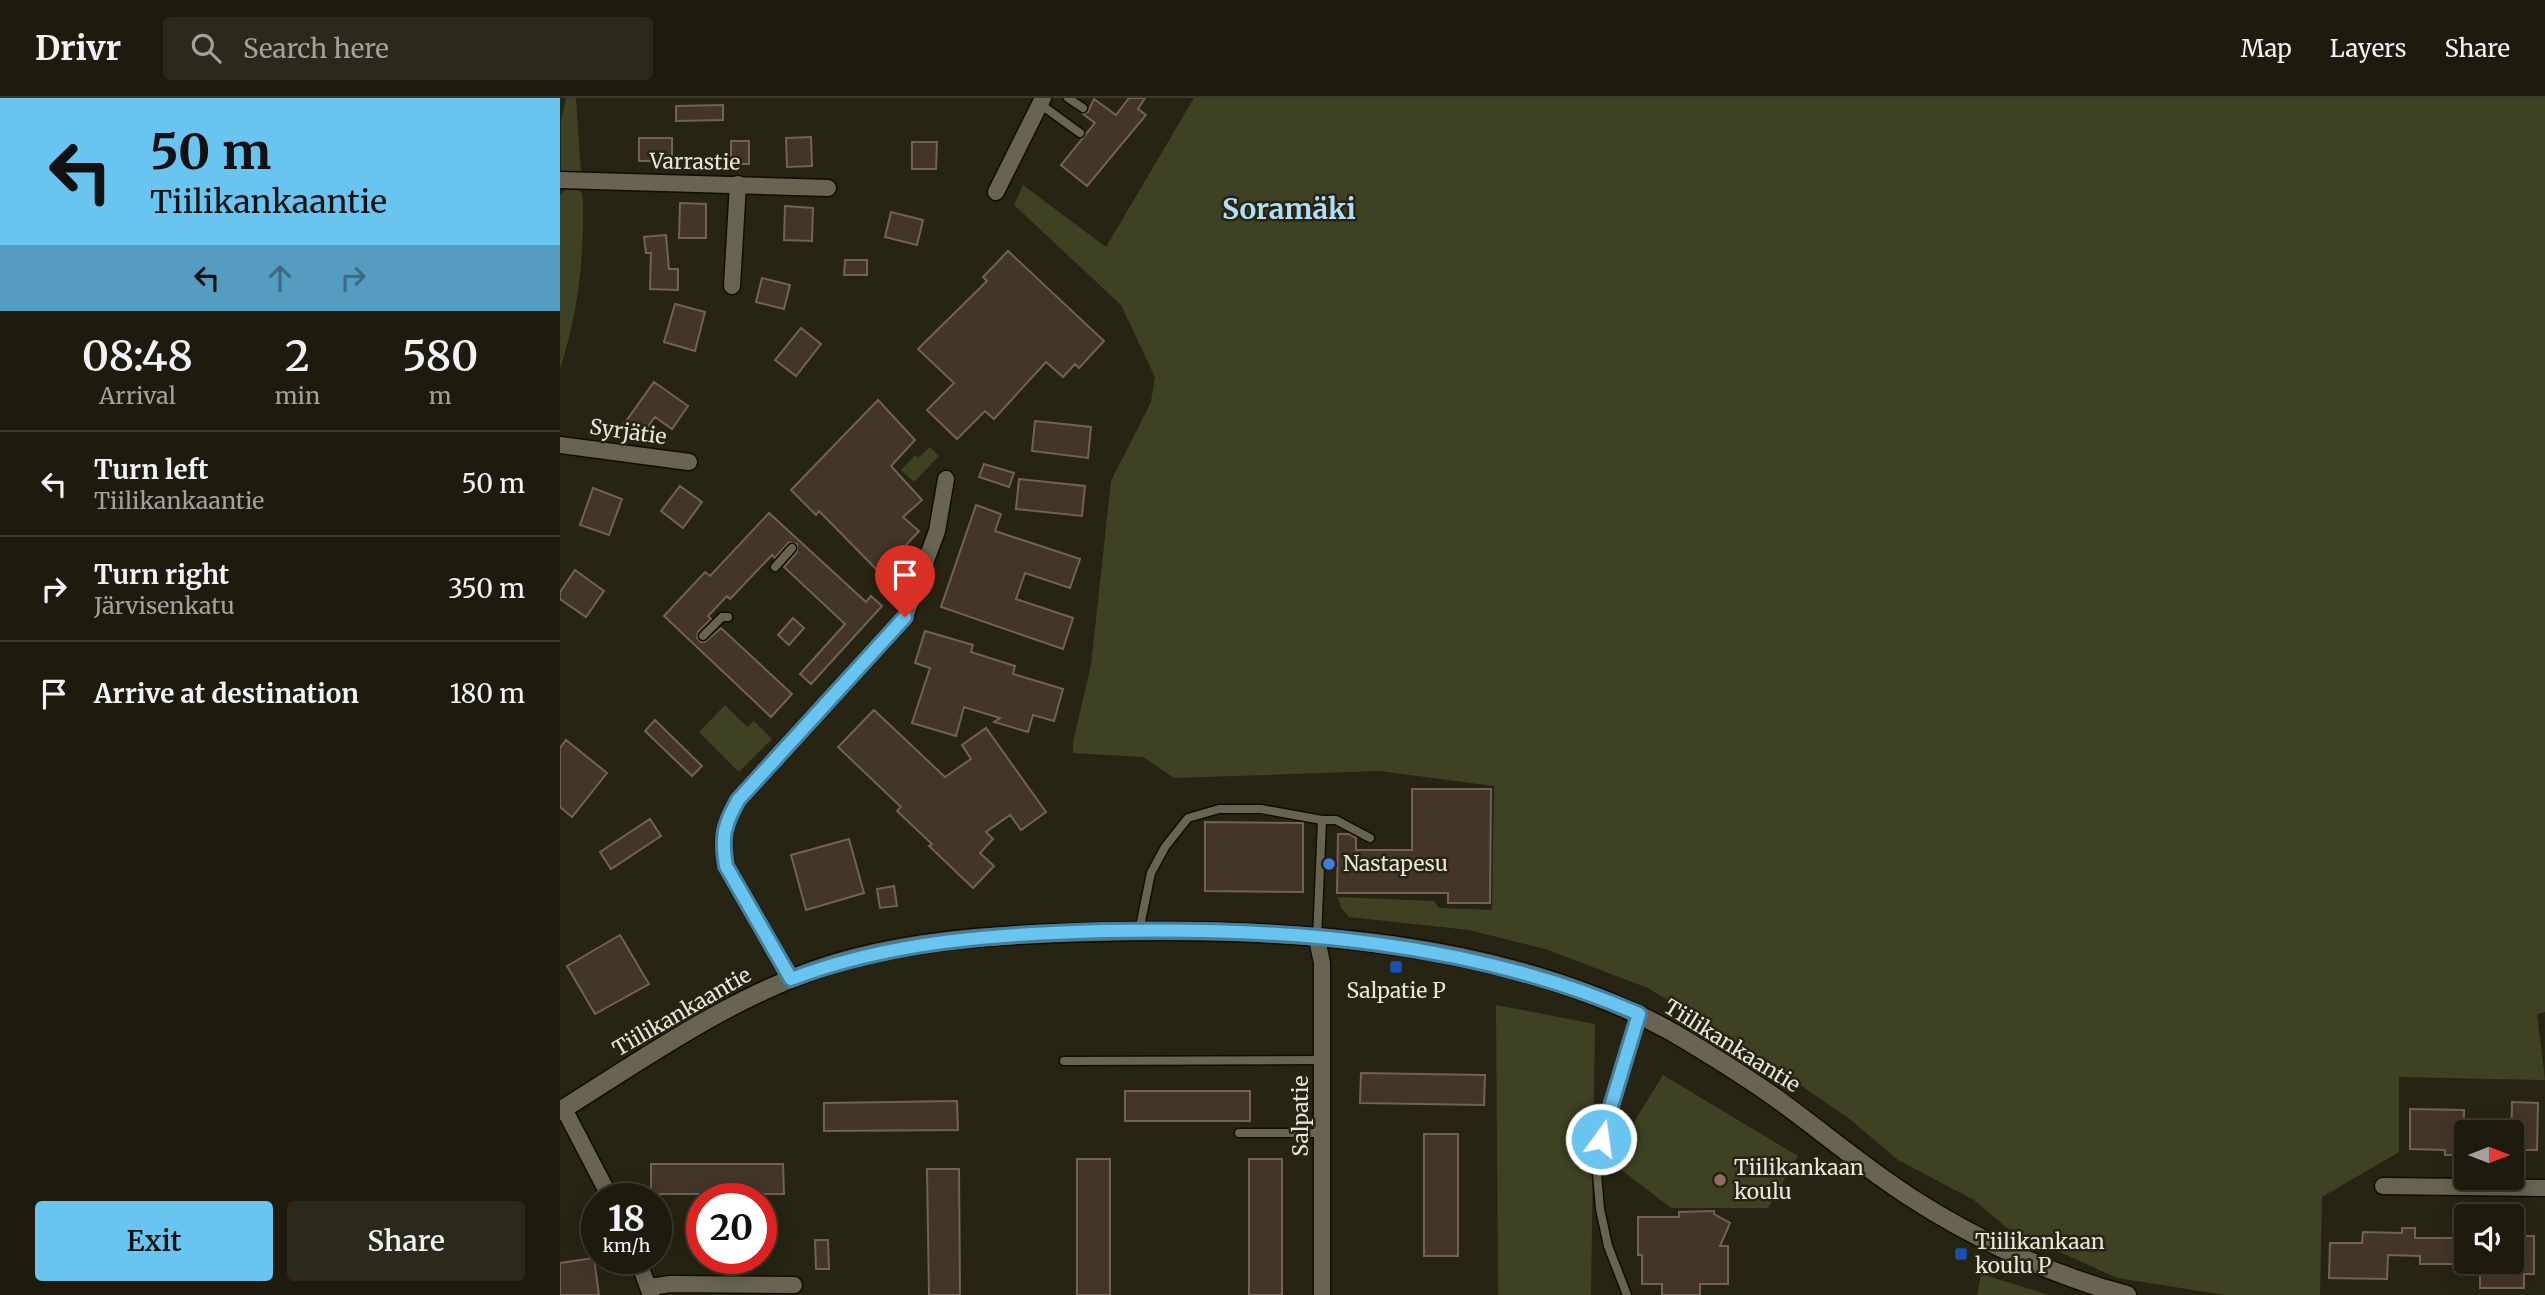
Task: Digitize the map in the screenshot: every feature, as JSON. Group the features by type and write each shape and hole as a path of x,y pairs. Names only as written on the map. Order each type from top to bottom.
{"street":[{"path":"996,192 1041,101"},
{"name":"Varrastie","path":"560,180 828,188"},
{"path":"732,286 737,184"},
{"name":"Syrjätie","path":"560,445 689,463"},
{"path":"791,979 726,866 723,845 726,822 738,800 905,617 937,531 946,479"},
{"name":"Tiilikankaantie","path":"562,1110 710,1019 791,979 852,959 934,942 1035,934 1139,931 1248,933 1398,947 1477,961 1572,987 1639,1014 1739,1073 1909,1197 1984,1241 2092,1285 2127,1295"},
{"name":"Salpatie","path":"1317,939 1322,963 1322,1295"},
{"path":"562,1110 602,1183"},
{"path":"2383,1186 2545,1188"},
{"path":"644,1274 651,1291 670,1284 794,1285"}],"lane":[{"path":"1068,98 1083,108"},
{"path":"1041,101 1080,133"},
{"path":"775,567 792,548"},
{"path":"703,636 722,617 728,617"},
{"path":"1139,931 1151,873 1165,847 1188,818 1219,809 1261,809 1336,820 1370,838"},
{"path":"1317,939 1322,820"},
{"path":"1626,1295 1608,1246 1600,1209 1596,1162 1606,1116 1639,1014"},
{"path":"1064,1061 1322,1060"},
{"path":"1239,1133 1321,1133"}],"green space":[{"path":"566,98 576,98 581,174 561,171 561,121"},
{"path":"1194,98 2545,98 2545,1012 2537,1014 2545,1080 2399,1077 2399,1152 2322,1197 2320,1295 2225,1295 2117,1278 2007,1228 1974,1200 1898,1160 1851,1120 1777,1069 1648,988 1545,949 1469,930 1349,917 1341,908 1338,897 1434,901 1439,908 1492,910 1494,786 1379,771 1174,778 1143,757 1073,753 1073,742 1091,665 1111,481 1151,402 1155,377 1121,305 1014,205 1023,185 1106,247"},
{"path":"576,188 582,193 583,202 581,266 571,327 560,369 560,195 566,189"},
{"path":"930,447 939,456 914,482 901,470 915,455 918,458"},
{"path":"725,705 747,727 754,721 772,739 739,772 699,732"},
{"path":"1496,1005 1595,1024 1591,1295 1498,1295"},
{"path":"1663,1075 1798,1156 1768,1208 1671,1208 1610,1161"},
{"path":"1981,1274 2049,1295 1977,1295"}],"building":[{"path":"1129,98 1145,98 1138,109 1146,115 1087,186 1061,165 1095,123 1083,114 1088,112 1094,99 1116,115"},
{"path":"723,105 723,120 676,121 676,106"},
{"path":"811,137 812,166 787,167 786,138"},
{"path":"639,138 672,138 672,161 639,161"},
{"path":"731,141 749,141 749,164 731,164"},
{"path":"912,142 937,142 936,169 912,169"},
{"path":"680,203 706,204 706,238 679,238"},
{"path":"785,206 813,208 812,241 784,240"},
{"path":"891,212 923,220 917,245 885,237"},
{"path":"666,235 669,269 678,269 678,290 650,289 651,253 646,253 644,237"},
{"path":"1008,251 1104,341 1079,368 1075,364 1063,377 1046,362 994,419 985,411 957,439 927,410 954,383 918,349 987,281 983,277"},
{"path":"845,260 867,260 867,275 844,275"},
{"path":"762,278 790,285 784,309 756,302"},
{"path":"675,304 705,312 695,351 664,342"},
{"path":"801,328 821,344 796,376 775,360"},
{"path":"654,382 688,406 672,429 655,417 640,436 624,424"},
{"path":"878,400 915,440 891,466 922,500 903,517 919,531 880,573 819,511 816,515 791,490"},
{"path":"1035,421 1091,427 1088,458 1032,451"},
{"path":"984,464 1014,473 1009,487 979,477"},
{"path":"1019,479 1085,486 1082,516 1016,509"},
{"path":"680,486 702,502 683,528 661,511"},
{"path":"593,488 622,499 609,535 580,525"},
{"path":"976,505 1001,514 995,531 1080,559 1070,588 1025,573 1016,599 1073,618 1063,649 941,607"},
{"path":"769,513 866,602 871,596 882,606 811,684 800,674 845,624 784,567 797,552 797,544 789,542 775,558 772,555 730,599 727,596 708,616 711,619 698,632 697,638 705,642 721,628 792,694 771,717 664,616 705,572 710,576"},
{"path":"575,570 604,591 586,617 560,599 560,592"},
{"path":"793,618 804,628 789,645 778,635"},
{"path":"925,631 973,645 971,652 1015,666 1013,674 1063,689 1054,721 1033,715 1028,732 994,722 1000,718 964,707 956,736 912,723 930,668 915,663"},
{"path":"874,710 945,777 971,759 962,745 986,728 1046,812 1021,830 1010,815 986,832 993,839 980,853 994,866 973,888 897,811 901,807 838,747"},
{"path":"655,720 702,766 692,776 645,731"},
{"path":"566,740 607,773 572,817 560,807 560,748"},
{"path":"1412,789 1491,789 1490,903 1448,903 1448,893 1337,893 1338,834 1349,834 1356,838 1356,850 1412,850"},
{"path":"650,819 661,836 611,869 600,852"},
{"path":"1205,822 1303,823 1303,892 1205,891"},
{"path":"849,839 864,893 806,910 791,855"},
{"path":"894,886 897,906 880,908 877,889"},
{"path":"620,935 649,984 595,1014 567,966"},
{"path":"1361,1073 1485,1075 1484,1105 1360,1103"},
{"path":"1125,1091 1250,1091 1250,1121 1125,1121"},
{"path":"957,1101 958,1130 824,1131 824,1103"},
{"path":"2512,1102 2538,1103 2537,1150 2524,1150 2524,1120 2512,1120"},
{"path":"2410,1109 2464,1110 2464,1120 2454,1120 2454,1155 2445,1155 2445,1150 2410,1149"},
{"path":"1424,1134 1458,1134 1458,1256 1424,1256"},
{"path":"1077,1159 1110,1159 1110,1295 1077,1295"},
{"path":"1249,1159 1282,1159 1282,1295 1249,1295"},
{"path":"651,1164 783,1164 784,1194 777,1194 777,1183 686,1183 686,1194 672,1194 672,1183 651,1183"},
{"path":"927,1169 959,1169 960,1295 929,1295"},
{"path":"1714,1211 1714,1214 1730,1223 1720,1246 1728,1246 1728,1284 1700,1284 1700,1295 1662,1295 1662,1284 1642,1284 1642,1255 1638,1255 1638,1217 1679,1217 1679,1212"},
{"path":"2402,1228 2415,1228 2415,1238 2454,1238 2454,1264 2420,1264 2420,1256 2388,1255 2387,1279 2329,1278 2330,1243 2362,1243 2363,1232 2402,1233"},
{"path":"2524,1236 2534,1236 2534,1274 2524,1274"},
{"path":"815,1240 828,1240 829,1269 816,1269"},
{"path":"581,1260 581,1274 596,1274 599,1295 560,1295 560,1263"},
{"path":"2480,1274 2524,1274 2524,1288 2480,1288"}],"place":[{"name":"Nastapesu","path":"1329,864"},
{"name":"Salpatie P","path":"1396,967"},
{"name":"Tiilikankaan koulu","path":"1720,1180"},
{"name":"Tiilikankaan koulu P","path":"1961,1254"}],"district":[{"name":"Soramäki","path":"1289,209"}],"route":[{"path":"905,617 738,800 726,822 723,845 726,866 791,979 872,953 903,947 967,939 1069,932 1224,932 1375,944 1432,952 1522,972 1572,987 1639,1014 1601,1139"}]}
